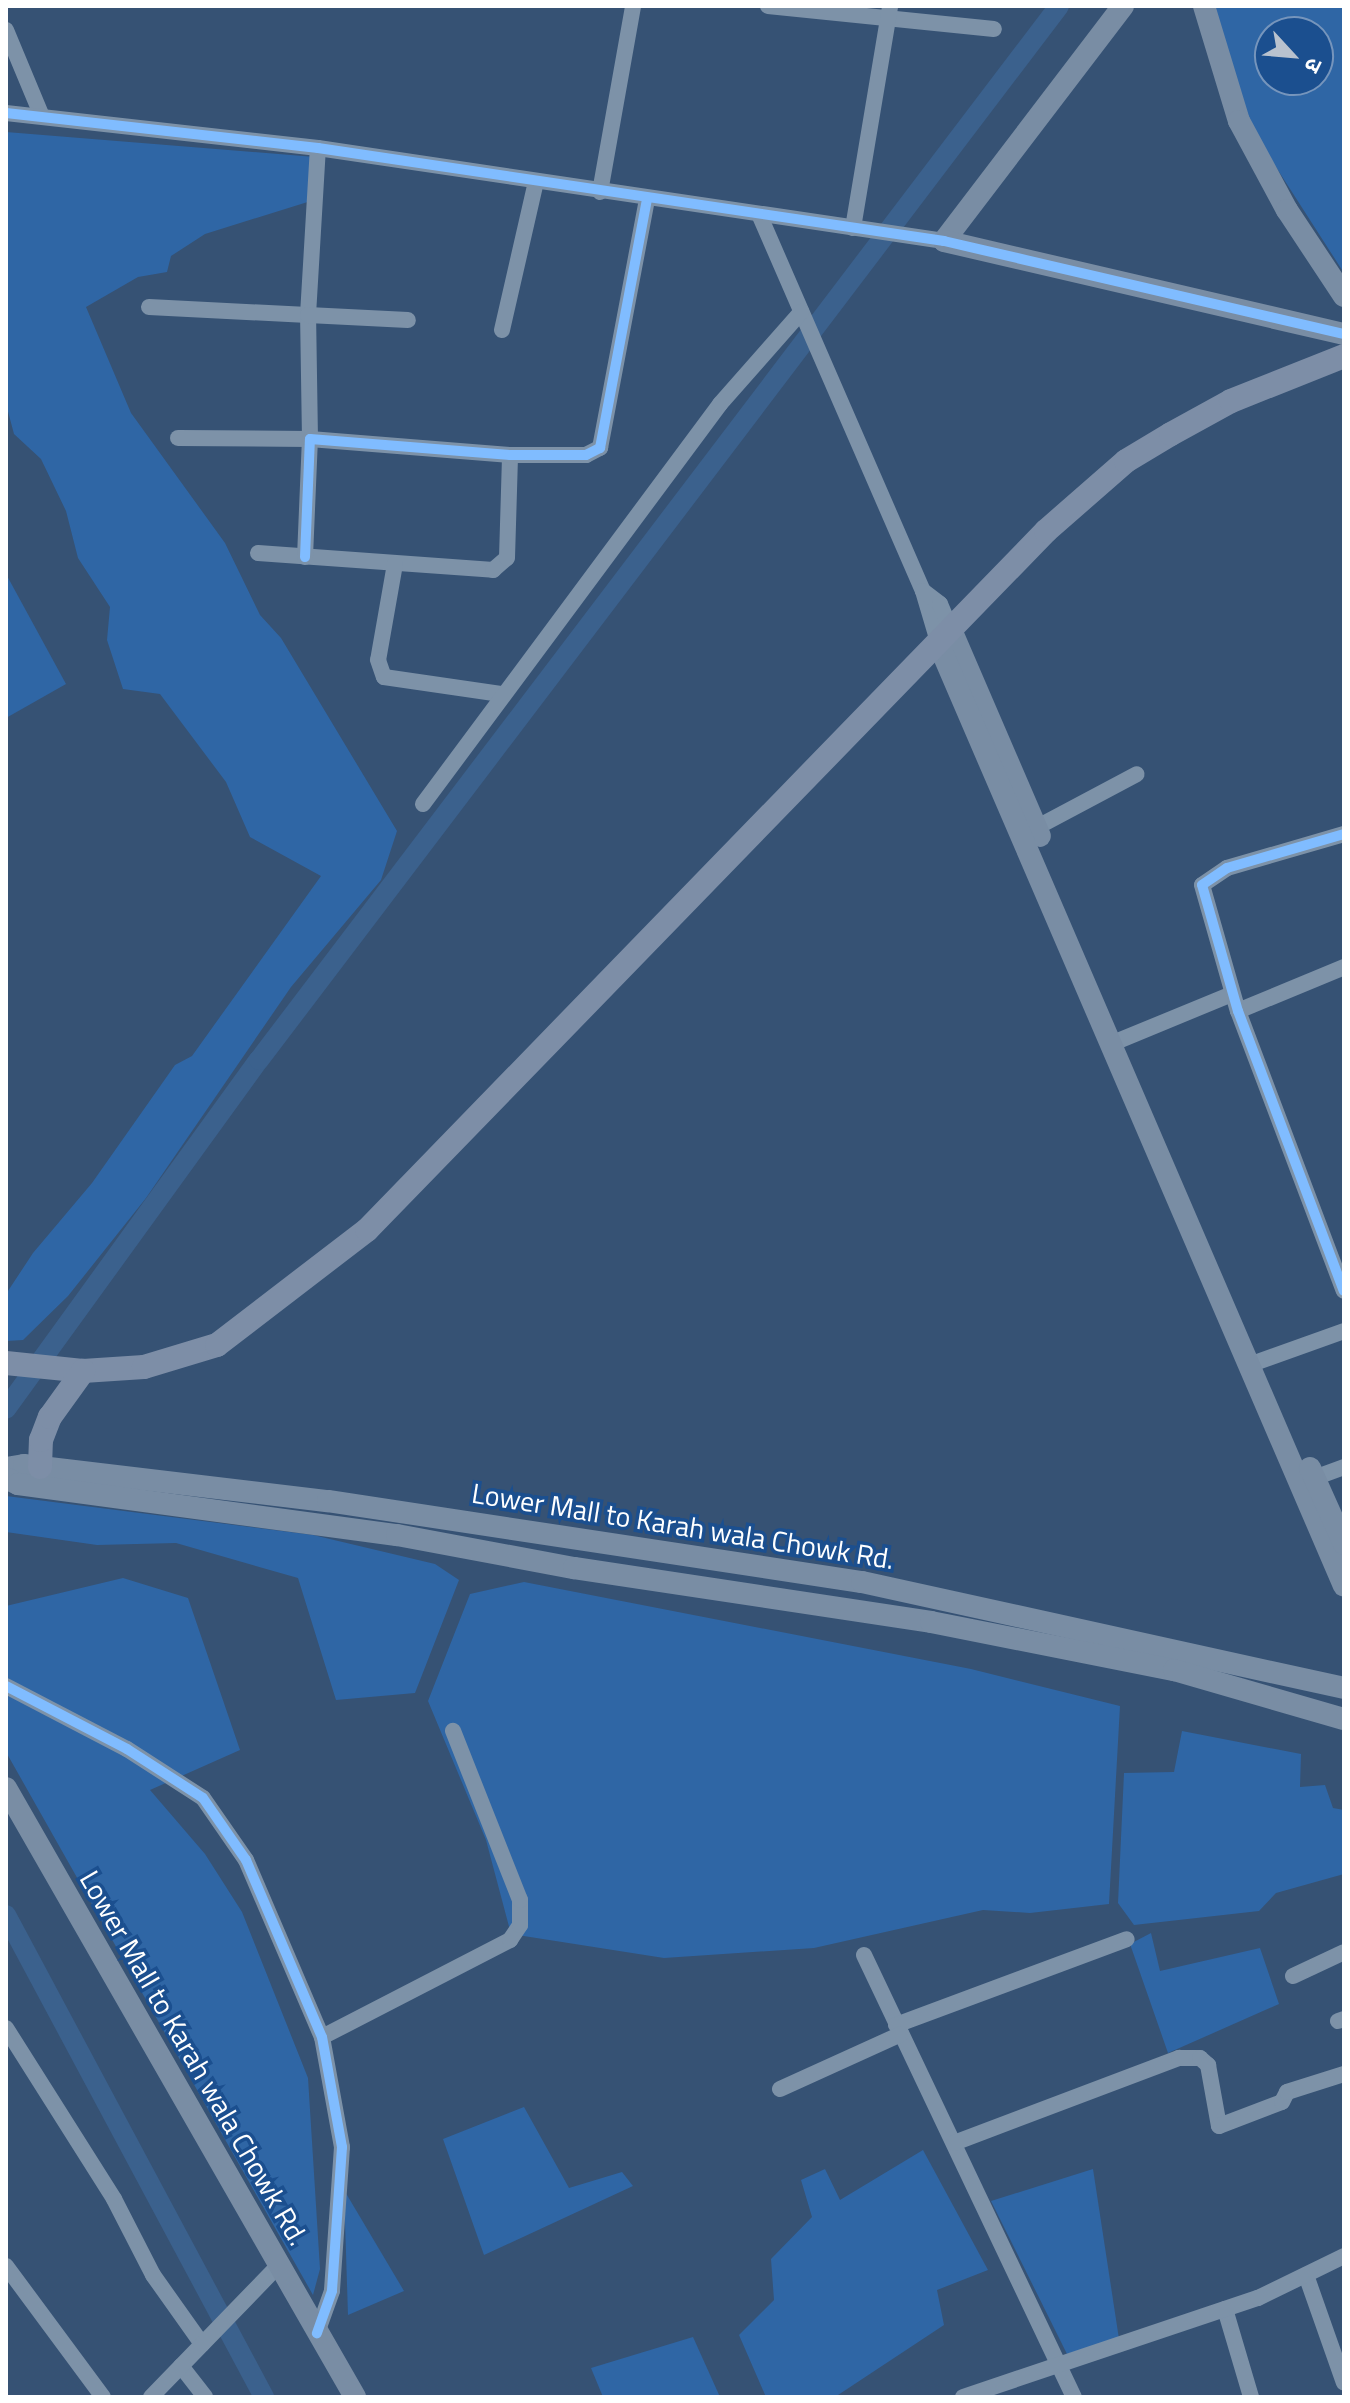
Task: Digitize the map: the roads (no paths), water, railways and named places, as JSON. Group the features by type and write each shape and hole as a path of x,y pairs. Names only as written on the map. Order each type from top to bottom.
{"main road":[{"path":"1122,6 944,241 1344,334"},
{"path":"1204,6 1239,121 1287,210 1344,296"},
{"path":"6,1363 75,1370 144,1367 217,1345 367,1230 946,638 1046,531 1126,461 1231,401 1344,356"},
{"path":"946,638 1256,1362 1344,1586"},
{"path":"1256,1362 1344,1544"},
{"path":"40,1467 41,1440 75,1370"},
{"name":"Lower Mall to Karah wala Chowk Rd.","path":"6,1468 40,1467 328,1501 926,1595 1344,1688"},
{"path":"6,1478 18,1484 397,1535 574,1568 922,1621 1174,1670 1344,1719"},
{"path":"922,1621 926,1595"},
{"name":"Lower Mall to Karah wala Chowk Rd.","path":"6,1788 355,2397"}],"street":[{"path":"600,192 633,6"},
{"path":"768,6 889,13 994,29"},
{"path":"853,228 889,13"},
{"path":"6,30 41,114"},
{"path":"6,113 41,114 318,148 944,241"},
{"path":"305,557 310,439 308,315 318,148"},
{"path":"502,330 536,182"},
{"path":"178,438 310,439 510,455 586,455 600,448 647,199"},
{"path":"759,214 946,638"},
{"path":"149,307 408,320"},
{"path":"423,804 501,694 720,404 801,312"},
{"path":"258,553 395,564 501,566 507,558 510,455"},
{"path":"395,564 378,660 384,677 501,694"},
{"path":"1030,831 1137,774"},
{"path":"1344,834 1227,868 1202,885 1232,994 1344,1291"},
{"path":"1238,1011 1343,969"},
{"path":"1120,1040 1232,994"},
{"path":"1256,1362 1344,1331"},
{"path":"1314,1478 1344,1467"},
{"path":"6,1686 127,1749 203,1798 246,1860 322,2037 343,2177 332,2291 317,2333"},
{"path":"322,2037 510,1940 520,1925 520,1900 453,1731"},
{"path":"780,2089 898,2030 1127,1939"},
{"path":"1293,1976 1344,1952"},
{"path":"864,1955 1055,2364 1074,2397"},
{"path":"6,2028 114,2199 153,2275 202,2344"},
{"path":"954,2143 1179,2058 1200,2058 1208,2065 1219,2126 1282,2102 1287,2092 1344,2074"},
{"path":"963,2397 1225,2309 1344,2256"},
{"path":"6,2266 103,2397"},
{"path":"151,2397 278,2266"},
{"path":"1306,2275 1344,2383"},
{"path":"1225,2309 1251,2397"},
{"path":"181,2366 205,2397"}],"waterway":[{"path":"6,1409 259,1060 1059,6"},
{"path":"6,1915 264,2397"}]}
